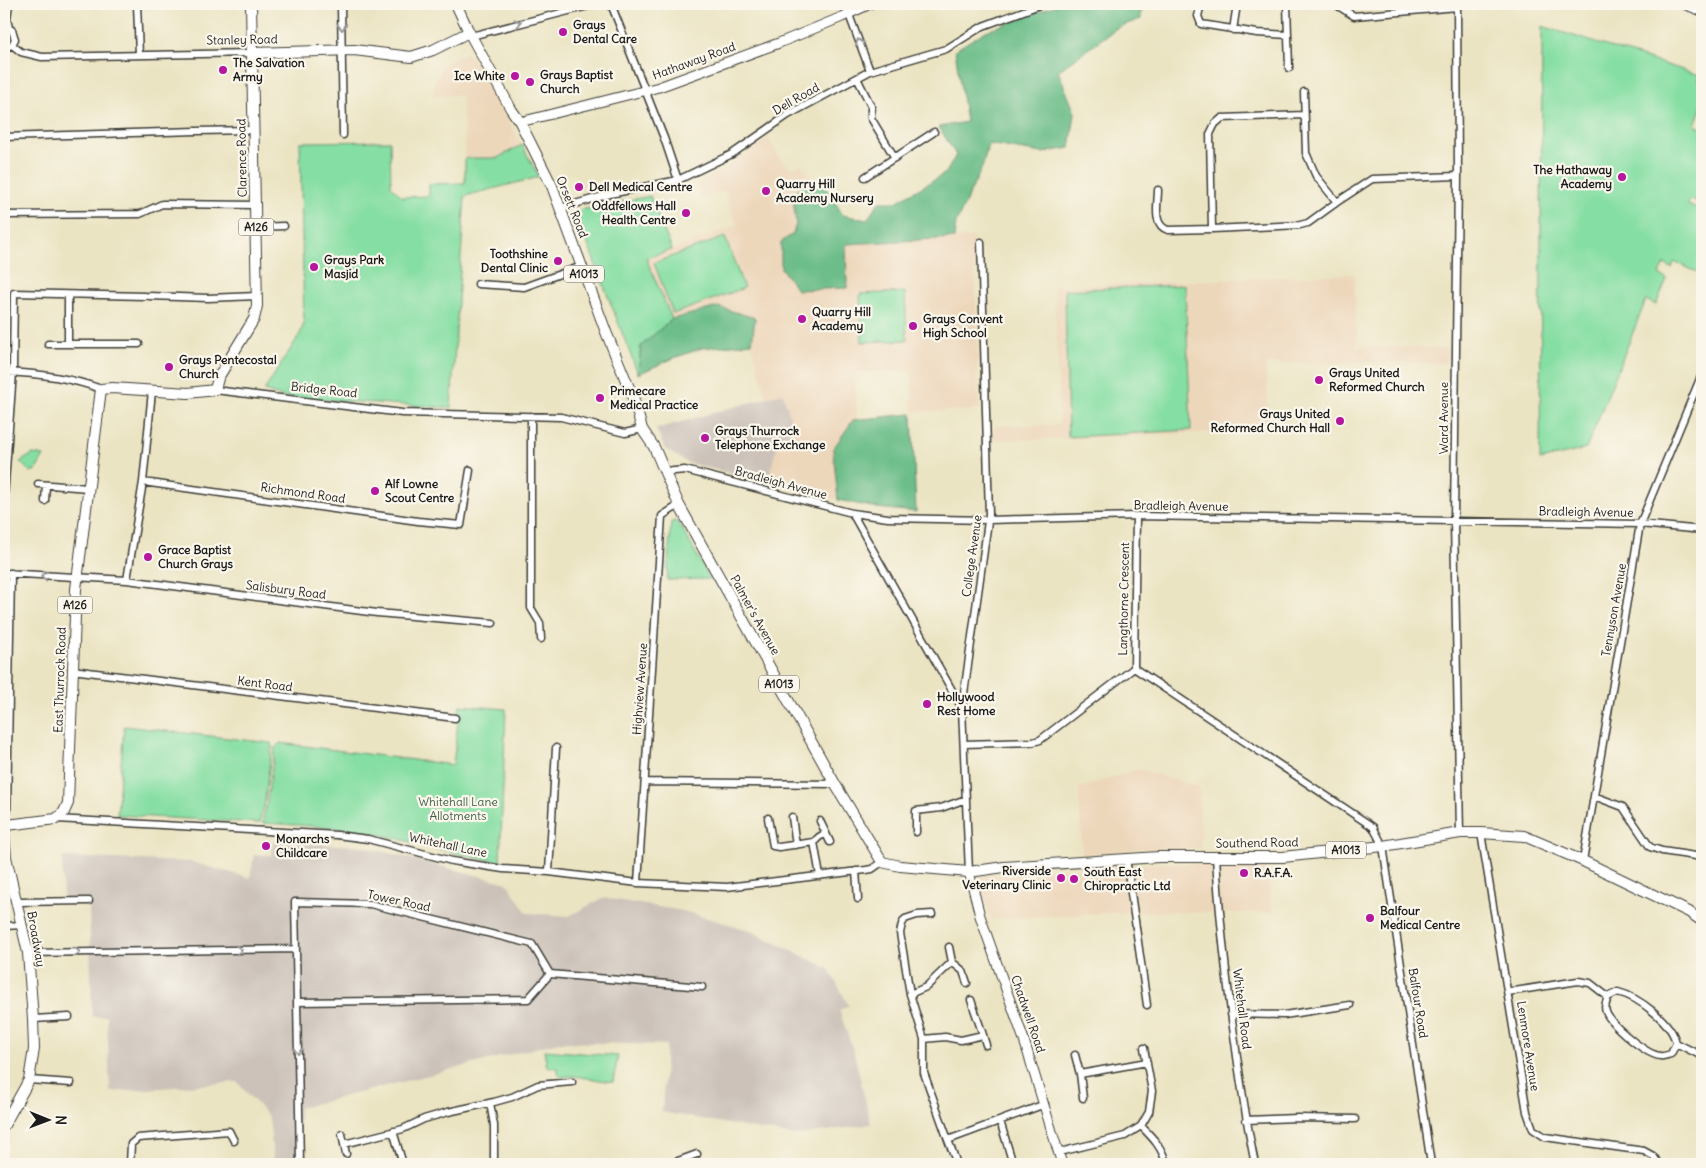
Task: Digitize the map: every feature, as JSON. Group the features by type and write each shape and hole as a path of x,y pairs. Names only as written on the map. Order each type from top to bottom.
{"main road":[{"name":"Clarence Road","path":"215,390 218,378 254,319 258,306 251,4"},
{"name":"Orsett Road","path":"456,4 470,34 510,108 520,122 552,186 634,400 642,429"},
{"name":"Stanley Road","path":"252,53 342,50 411,57 470,34"},
{"name":"Bridge Road","path":"101,388 188,393 215,390"},
{"name":"East Thurrock Road","path":"56,819 64,812 68,803 77,578 101,388"},
{"name":"Palmer's Avenue","path":"642,429 654,447 679,505 835,784 882,862"},
{"name":"Whitehall Lane","path":"5,829 56,819"},
{"name":"Broadway","path":"4,1125 29,1080 34,1049 28,953 23,925 16,902 8,885 5,829"},
{"name":"Southend Road","path":"882,862 900,866 969,872 1004,867 1126,858 1283,857 1383,846 1460,832 1524,836 1584,860 1689,912 1702,921"}],"street":[{"path":"4,48 12,45 15,36 6,28 9,4"},
{"path":"137,4 139,54"},
{"path":"341,4 343,135"},
{"path":"470,34 596,4"},
{"path":"611,4 646,91 678,180"},
{"path":"845,4 870,71"},
{"name":"Hathaway Road","path":"520,122 646,91 772,45 870,4"},
{"name":"Dell Road","path":"561,208 610,194 678,180 732,154 788,115 870,71 946,49 983,26 1042,4"},
{"path":"1201,4 1198,16 1201,24 1256,34 1288,35"},
{"path":"1233,30 1237,4"},
{"path":"1287,4 1289,68"},
{"path":"1335,4 1354,16 1457,6"},
{"path":"1684,4 1702,11"},
{"name":"Ward Avenue","path":"1457,6 1458,176 1454,521 1460,832"},
{"name":"Stanley Road","path":"12,45 21,52 42,56 252,53"},
{"path":"857,78 871,106 871,118 895,158"},
{"path":"1304,92 1306,153 1309,163 1316,176 1337,202"},
{"path":"1212,229 1210,134 1215,124 1222,118 1304,115"},
{"path":"4,138 254,130"},
{"path":"865,177 934,132"},
{"path":"1158,190 1157,220 1159,226 1163,229 1300,225 1308,223 1372,179 1458,176"},
{"path":"4,215 140,214 162,204 256,205"},
{"path":"256,227 284,226"},
{"name":"College Avenue","path":"969,872 962,708 988,520 981,242"},
{"path":"478,284 524,287 582,266"},
{"path":"4,497 13,372 14,293 208,298 257,296"},
{"path":"68,295 68,344"},
{"path":"48,344 139,344"},
{"name":"Bridge Road","path":"4,372 71,380 101,388"},
{"name":"Tennyson Avenue","path":"1584,860 1640,524 1702,374"},
{"name":"Bridge Road","path":"215,390 402,413 561,417 625,433 642,429"},
{"path":"127,580 143,482 152,391"},
{"path":"531,416 532,608 540,623 540,639"},
{"name":"Richmond Road","path":"143,482 418,521 460,525 470,470"},
{"name":"Bradleigh Avenue","path":"664,472 685,470 852,513 888,518 988,520 1136,516 1640,524 1702,530"},
{"path":"38,484 88,488"},
{"path":"45,501 46,485"},
{"name":"Highview Avenue","path":"638,883 662,516 679,505"},
{"path":"852,513 962,708"},
{"name":"Langthorne Crescent","path":"964,744 1033,742 1040,740 1134,668 1136,516"},
{"path":"7,573 5,729 7,813"},
{"name":"Salisbury Road","path":"7,573 127,580 377,613 493,623"},
{"path":"1134,668 1373,827 1383,846"},
{"name":"Kent Road","path":"72,670 455,718"},
{"path":"549,872 556,748"},
{"path":"646,782 835,784"},
{"path":"1594,796 1623,807 1650,847 1662,851 1702,857"},
{"path":"916,832 916,811 941,808 966,799"},
{"path":"792,817 796,845"},
{"path":"768,818 773,846 779,847 814,842 826,833"},
{"name":"Whitehall Lane","path":"56,819 338,835 368,839 452,861 503,869 549,872 638,883 727,888 872,869 882,862"},
{"path":"820,821 830,842"},
{"name":"Lenmore Avenue","path":"1481,833 1527,1112 1532,1129 1545,1137 1644,1151 1653,1156 1659,1164"},
{"path":"814,842 820,876"},
{"name":"Balfour Road","path":"1383,846 1431,1164"},
{"name":"Whitehall Road","path":"1216,856 1219,912 1246,1120 1255,1164"},
{"path":"1126,858 1146,1005"},
{"path":"856,871 858,899"},
{"name":"Chadwell Road","path":"969,872 980,916 1023,1037 1060,1152 1062,1164"},
{"path":"16,902 89,901"},
{"name":"Tower Road","path":"300,1164 295,902 370,904 532,944 550,974"},
{"path":"932,914 917,915 905,919 900,933 910,994 924,1039 924,1073 957,1164"},
{"path":"4,926 23,925"},
{"path":"949,947 952,962 963,971 967,983"},
{"path":"28,953 295,949"},
{"path":"910,994 926,987 952,962"},
{"path":"297,1002 528,999 550,974 702,987"},
{"path":"1508,992 1578,981 1590,983 1608,997"},
{"path":"1618,992 1628,995 1657,1015 1674,1034 1676,1043 1671,1054 1661,1056 1628,1037 1608,1016 1605,1008 1608,997 1618,992"},
{"path":"971,1000 986,1045"},
{"path":"1232,1014 1284,1015 1350,1005"},
{"path":"33,1019 69,1017"},
{"path":"924,1039 945,1037 961,1040 983,1035"},
{"path":"1676,1043 1702,1056"},
{"path":"1060,1152 1125,1136 1141,1126 1149,1112 1152,1091 1144,1048"},
{"path":"1075,1055 1083,1098"},
{"path":"1080,1074 1147,1062"},
{"path":"29,1080 71,1083"},
{"path":"344,1144 393,1131 424,1119 512,1097 538,1085 572,1082"},
{"path":"490,1103 494,1125 494,1164"},
{"path":"948,1140 1044,1104"},
{"path":"1246,1120 1297,1118 1354,1119"},
{"path":"1000,1121 1013,1164"},
{"path":"1141,1126 1160,1148 1165,1156 1166,1164"},
{"path":"130,1164 131,1144 138,1138 229,1131 234,1142"},
{"path":"393,1131 403,1164"},
{"path":"342,1134 346,1154"},
{"path":"670,1164 698,1154"}],"shaded area":[{"path":"466,53 476,62 522,145 497,158 465,158 461,95 432,96 435,82 440,74 441,65"},
{"path":"768,138 780,159 792,168 801,165 814,182 803,182 793,197 796,224 793,234 846,244 974,237 978,365 976,364 979,410 913,412 911,371 855,373 857,419 853,420 833,449 838,500 767,482 780,437 794,431 766,398 752,343 755,318 718,307 672,319 646,258 737,225 724,190 701,200 695,185 718,173"},
{"path":"1354,274 1357,347 1447,348 1446,363 1266,364 1269,430 994,440 994,426 1060,424 1054,287"},
{"path":"783,393 794,432 780,437 767,482 688,463 665,449 656,429"},
{"path":"1138,769 1199,787 1201,849 1142,849 1082,855 1079,788"},
{"path":"273,842 362,846 507,883 527,913 569,916 603,898 683,911 749,930 828,968 849,1006 839,1010 854,1053 871,1124 795,1136 662,1112 666,1045 559,1042 299,1108 300,1164 274,1164 269,1117 237,1082 110,1092 107,1016 92,1017 89,901 63,901 62,857 191,862 250,878 254,855 272,855"},
{"path":"1222,863 1266,865 1272,913 1126,912 991,919 979,882 983,875 1134,864"}],"green space":[{"path":"1059,4 1141,4 1141,19 1118,27 1058,71 1075,113 1070,148 1042,153 988,144 983,165 956,223 954,238 846,244 847,288 797,290 781,268 781,242 793,234 796,224 793,197 803,182 822,182 843,215 867,220 879,202 896,202 946,173 956,155 939,127 966,122 955,50 986,31"},
{"name":"The Hathaway Academy","path":"1542,26 1699,75 1697,80 1702,83 1702,105 1695,125 1702,128 1702,160 1699,166 1702,168 1702,200 1701,203 1690,199 1688,205 1702,211 1702,274 1674,262 1672,268 1664,264 1659,275 1667,279 1656,305 1646,300 1586,449 1540,460"},
{"path":"390,141 391,186 402,197 429,196 429,184 465,183 465,158 497,158 522,145 539,177 465,196 451,408 283,397 264,391 300,334 304,323 300,142"},
{"path":"650,196 672,250 646,258 672,319 641,346 638,374 575,211"},
{"path":"725,237 744,288 673,314 654,263"},
{"path":"1185,285 1191,430 1068,437 1065,290"},
{"path":"905,292 907,340 862,342 860,294"},
{"path":"718,307 755,318 752,343 702,348 638,374 641,346 672,319"},
{"path":"912,414 916,512 877,508 838,500 833,449 853,420"},
{"path":"33,454 44,456 36,470 30,472 20,462"},
{"path":"676,521 679,523 710,579 667,580 671,522"},
{"name":"Whitehall Lane Allotments","path":"460,705 506,709 500,862 358,831 262,823 275,748 280,743 453,765"},
{"path":"124,726 271,743 264,807 259,823 117,815"},
{"path":"544,1050 618,1056 613,1082 574,1076 561,1077 558,1074 558,1068 547,1067"}],"place":[{"name":"Grays Dental Care","path":"563,32"},
{"name":"The Salvation Army","path":"223,70"},
{"name":"Ice White","path":"515,76"},
{"name":"Grays Baptist Church","path":"530,82"},
{"name":"The Hathaway Academy","path":"1622,177"},
{"name":"Dell Medical Centre","path":"579,187"},
{"name":"Quarry Hill Academy Nursery","path":"766,191"},
{"name":"Oddfellows Hall Health Centre","path":"686,213"},
{"name":"Toothshine Dental Clinic","path":"558,261"},
{"name":"Grays Park Masjid","path":"314,267"},
{"name":"Quarry Hill Academy","path":"802,319"},
{"name":"Grays Convent High School","path":"913,326"},
{"name":"Grays Pentecostal Church","path":"169,367"},
{"name":"Grays United Reformed Church","path":"1319,380"},
{"name":"Primecare Medical Practice","path":"600,398"},
{"name":"Grays United Reformed Church Hall","path":"1340,421"},
{"name":"Grays Thurrock Telephone Exchange","path":"705,438"},
{"name":"Alf Lowne Scout Centre","path":"375,491"},
{"name":"Grace Baptist Church Grays","path":"148,557"},
{"name":"Hollywood Rest Home","path":"927,704"},
{"name":"Monarchs Childcare","path":"266,846"},
{"name":"R.A.F.A.","path":"1244,873"},
{"name":"Riverside Veterinary Clinic","path":"1061,878"},
{"name":"South East Chiropractic Ltd","path":"1074,879"},
{"name":"Balfour Medical Centre","path":"1370,918"}]}
